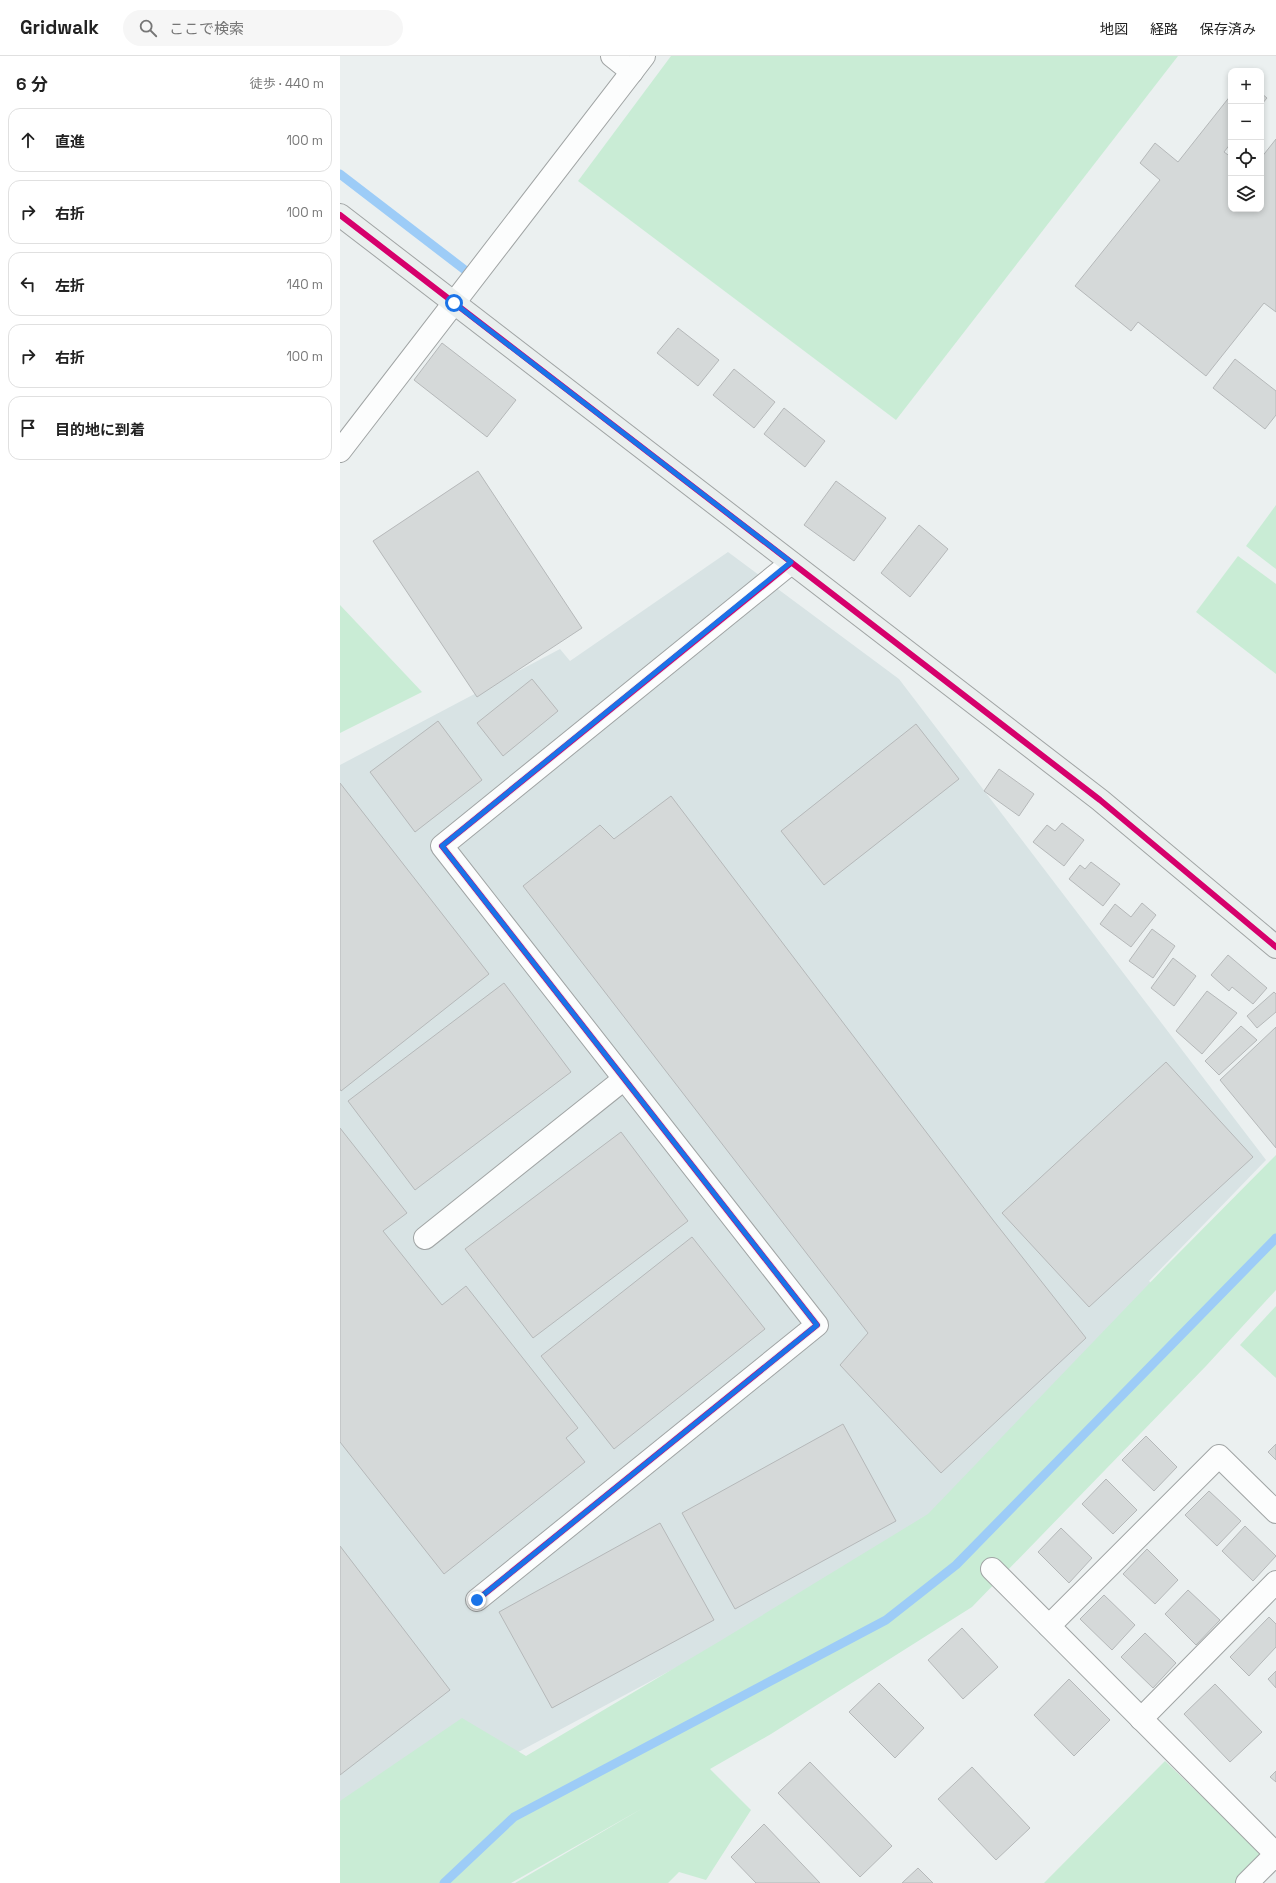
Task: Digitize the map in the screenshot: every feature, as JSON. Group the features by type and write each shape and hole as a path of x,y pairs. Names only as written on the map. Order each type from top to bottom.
{"street":[{"path":"340,451 638,64 612,56"},
{"path":"340,215 1100,800 1276,947"},
{"path":"477,1600 817,1325 442,846 791,562"},
{"path":"425,1238 624,1079"},
{"path":"1049,1626 1219,1456 1276,1512"},
{"path":"992,1569 1276,1854 1247,1883"},
{"path":"1141,1719 1276,1582"}],"shaded area":[{"path":"728,552 899,679 1266,1160 1149,1281 1156,1287 942,1512 838,1581 477,1774 340,1883 340,765 560,649 570,661"}],"green space":[{"path":"671,56 1178,56 896,420 578,181"},
{"path":"1276,505 1276,569 1246,546"},
{"path":"1238,556 1276,584 1276,674 1196,612"},
{"path":"340,605 422,692 340,733"},
{"path":"1276,1155 1276,1290 1206,1366 972,1607 771,1734 710,1769 751,1810 706,1880 679,1872 668,1883 515,1883 643,1808 511,1883 340,1883 340,1801 462,1718 526,1756 720,1641 928,1514 1167,1265"},
{"path":"1276,1306 1276,1378 1240,1345"},
{"path":"1165,1761 1264,1856 1239,1883 1044,1883"}],"building":[{"path":"1228,99 1228,147 1224,152 1228,155 1228,212 1264,212 1264,154 1276,139 1276,312 1264,303 1206,376 1138,322 1131,331 1075,286 1160,180 1140,163 1155,143 1178,162"},
{"path":"678,328 719,360 698,386 657,353"},
{"path":"442,343 516,400 487,437 414,380"},
{"path":"1235,359 1276,391 1276,415 1265,429 1213,388"},
{"path":"734,369 775,402 754,428 713,395"},
{"path":"784,408 825,441 805,467 764,434"},
{"path":"478,471 582,628 477,697 373,541"},
{"path":"836,481 886,518 854,561 804,525"},
{"path":"919,525 948,549 910,597 881,573"},
{"path":"532,679 558,711 503,756 477,723"},
{"path":"438,721 482,780 415,832 370,772"},
{"path":"916,724 959,779 824,885 781,831"},
{"path":"999,769 1034,794 1019,816 984,791"},
{"path":"340,783 489,974 341,1091 340,1089"},
{"path":"671,796 993,1220 1086,1338 941,1473 840,1365 868,1333 523,886 600,825 614,839"},
{"path":"1062,823 1084,840 1064,866 1033,842 1047,825 1055,831"},
{"path":"1091,862 1120,884 1103,906 1069,879 1080,865 1085,869"},
{"path":"1142,903 1156,915 1131,947 1100,924 1115,904 1131,917"},
{"path":"1152,929 1175,946 1153,978 1129,961"},
{"path":"1228,955 1267,988 1253,1004 1232,987 1229,991 1211,975"},
{"path":"1173,958 1196,976 1174,1006 1151,988"},
{"path":"504,983 571,1072 415,1190 348,1101"},
{"path":"1207,991 1237,1013 1202,1054 1176,1031"},
{"path":"1274,992 1276,994 1276,1012 1257,1028 1247,1016"},
{"path":"1241,1026 1257,1040 1219,1075 1205,1061"},
{"path":"1276,1027 1276,1148 1220,1080"},
{"path":"1166,1062 1253,1157 1089,1307 1002,1213"},
{"path":"340,1128 407,1213 383,1231 442,1305 466,1286 578,1428 566,1438 585,1462 444,1574 340,1442"},
{"path":"621,1132 688,1221 533,1338 465,1249"},
{"path":"692,1237 765,1329 614,1449 541,1356"},
{"path":"843,1424 896,1521 735,1609 682,1513"},
{"path":"1146,1436 1177,1467 1154,1491 1122,1460"},
{"path":"1276,1444 1276,1460 1268,1452"},
{"path":"1106,1479 1137,1510 1113,1534 1082,1504"},
{"path":"1209,1491 1241,1521 1217,1546 1185,1515"},
{"path":"660,1523 714,1620 552,1708 499,1612"},
{"path":"1245,1526 1276,1556 1253,1581 1222,1551"},
{"path":"1061,1528 1092,1558 1069,1583 1038,1552"},
{"path":"340,1546 450,1690 340,1775"},
{"path":"1147,1549 1178,1580 1155,1604 1123,1574"},
{"path":"1188,1590 1220,1620 1196,1645 1165,1614"},
{"path":"1104,1595 1135,1625 1112,1650 1080,1619"},
{"path":"1269,1617 1276,1624 1276,1647 1249,1676 1230,1657"},
{"path":"962,1628 998,1667 963,1699 928,1660"},
{"path":"1145,1633 1176,1663 1153,1688 1121,1657"},
{"path":"1276,1671 1276,1688 1268,1679"},
{"path":"1069,1679 1110,1720 1074,1756 1034,1715"},
{"path":"879,1683 924,1728 895,1758 849,1712"},
{"path":"1215,1684 1262,1732 1230,1762 1184,1714"},
{"path":"810,1762 892,1846 860,1877 778,1793"},
{"path":"972,1767 1030,1828 996,1860 938,1799"},
{"path":"1276,1771 1276,1782 1270,1777"},
{"path":"764,1824 820,1883 756,1883 731,1857"},
{"path":"918,1868 933,1883 902,1883"}],"waterway":[{"path":"340,174 474,277"},
{"path":"444,1883 514,1817 886,1620 956,1565 1276,1238"}],"cycle path":[{"path":"340,215 1100,800 1276,947"},
{"path":"477,1600 817,1325 442,846 791,563"}],"route":[{"path":"454,303 791,562 442,846 817,1325 477,1600"}]}
